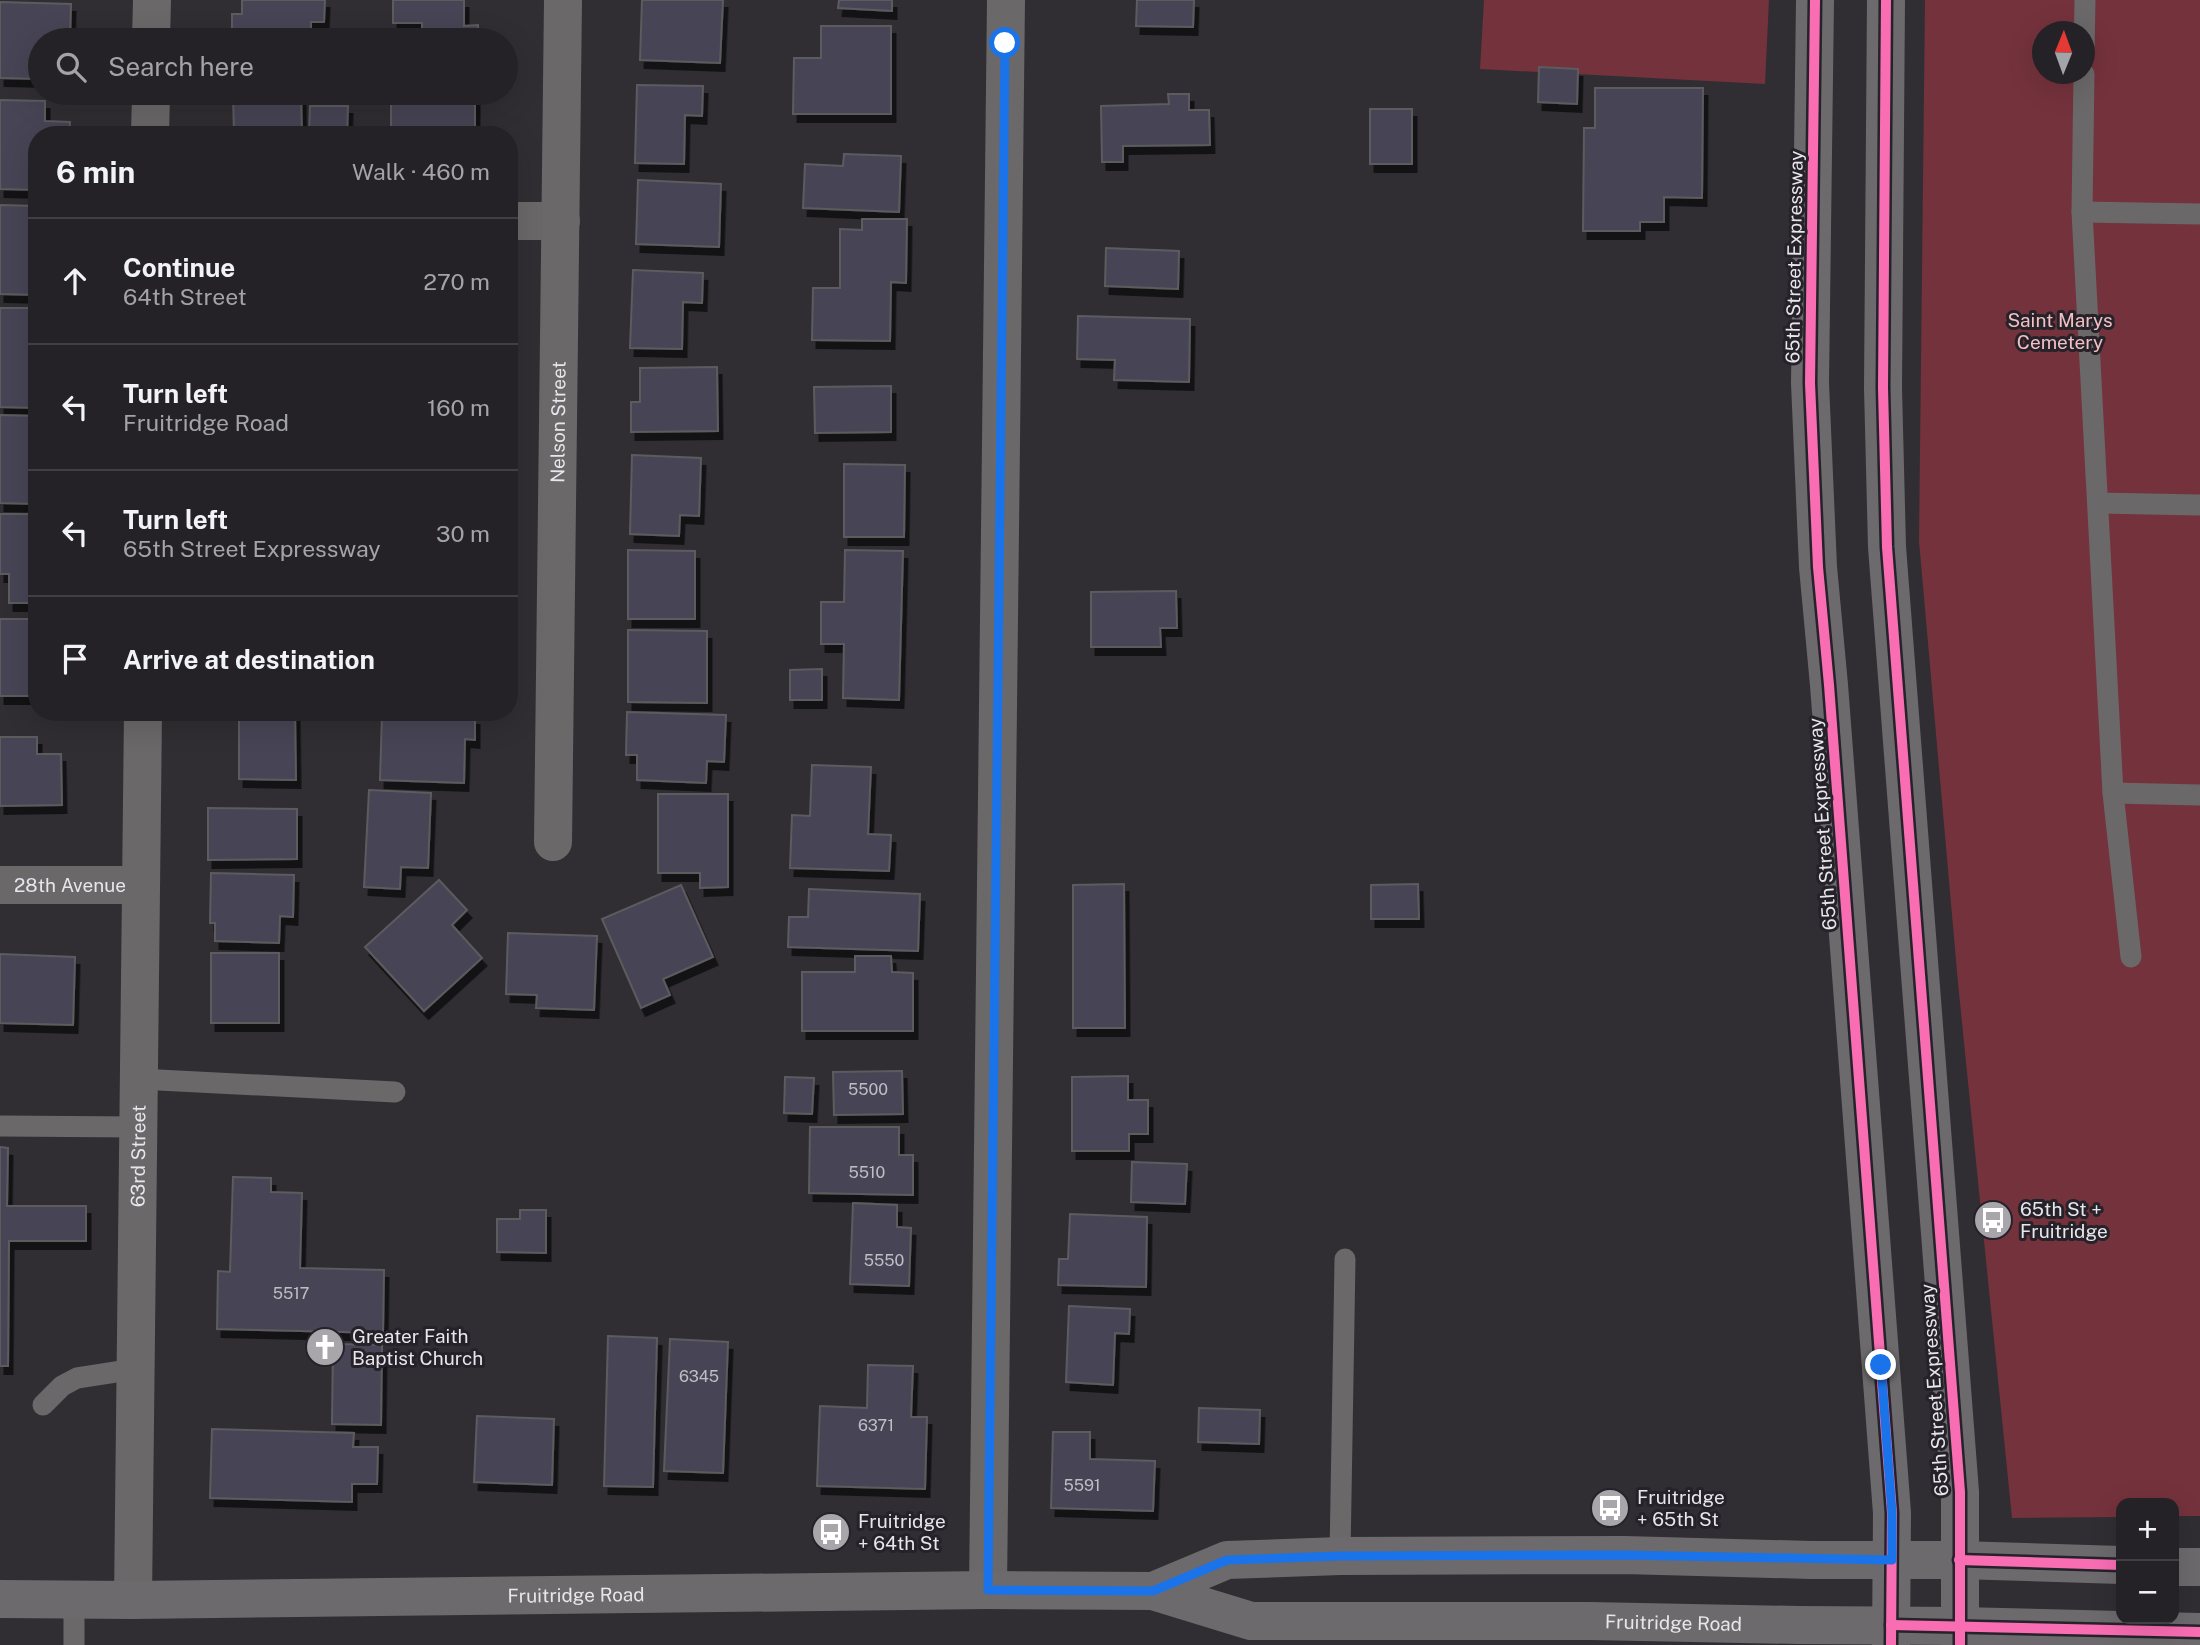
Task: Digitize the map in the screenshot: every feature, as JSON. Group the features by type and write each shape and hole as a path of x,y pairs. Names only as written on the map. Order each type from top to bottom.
{"main road":[{"name":"65th Street Expressway","path":"1815,0 1810,383 1818,567 1892,1513 1891,1635"},
{"name":"65th Street Expressway","path":"1886,0 1883,388 1887,547 1960,1492 1961,1635"},
{"name":"Fruitridge Road","path":"1153,1591 1227,1560 1340,1556 1624,1555 2116,1565"},
{"path":"2179,1567 2200,1567"},
{"name":"Fruitridge Road","path":"0,1599 133,1600 988,1590 1153,1591 1251,1621 1590,1633 1961,1635 2200,1632"}],"street":[{"path":"151,28 152,0"},
{"name":"Nelson Street","path":"553,842 563,0"},
{"path":"988,1590 1006,0"},
{"path":"150,105 150,126"},
{"path":"518,220 561,222"},
{"name":"63rd Street","path":"133,1600 143,721"},
{"name":"28th Avenue","path":"0,885 141,885"}],"lane":[{"path":"2085,0 2085,21"},
{"path":"2084,84 2082,212 2113,793 2131,957"},
{"path":"2082,212 2200,214"},
{"path":"2098,503 2200,505"},
{"path":"2113,793 2200,795"},
{"path":"139,1079 395,1092"},
{"path":"0,1126 138,1127"},
{"path":"1340,1556 1345,1259"},
{"path":"43,1405 62,1386 77,1378 135,1369"},
{"path":"74,1600 74,1645"}],"green space":[{"path":"1484,0 1769,0 1765,84 1480,69"},
{"name":"Saint Marys Cemetery","path":"1925,0 2200,0 2200,1516 2179,1516 2179,1498 2116,1498 2116,1517 2012,1518 1958,983 1919,541"}],"building":[{"path":"242,0 325,0 324,22 311,22 311,28 232,28 232,14 242,14"},
{"path":"393,0 464,0 464,26 478,25 478,28 422,28 422,23 393,23"},
{"path":"642,0 723,0 720,63 640,60"},
{"path":"839,0 892,0 892,11 838,8"},
{"path":"1137,0 1194,0 1193,27 1136,26"},
{"path":"0,2 71,4 70,28 28,28 28,79 0,78"},
{"path":"821,26 891,26 891,114 793,114 794,58 821,58"},
{"path":"1539,67 1578,69 1577,104 1538,102"},
{"path":"637,85 703,86 702,116 685,115 684,164 635,163"},
{"path":"1595,88 1703,88 1702,198 1664,197 1664,222 1640,222 1640,231 1583,231 1584,128 1595,128"},
{"path":"1168,94 1189,94 1189,110 1209,110 1210,145 1123,146 1123,162 1102,162 1101,106 1169,104"},
{"path":"0,100 28,101 28,105 45,105 45,121 70,122 70,126 28,126 28,190 0,189"},
{"path":"233,105 301,105 302,126 234,126"},
{"path":"391,105 475,105 475,126 391,126"},
{"path":"310,106 348,106 347,126 309,126"},
{"path":"1370,109 1412,109 1412,164 1370,164"},
{"path":"844,154 901,156 899,212 803,208 805,164 843,166"},
{"path":"638,180 721,184 719,247 636,244"},
{"path":"0,205 28,206 28,295 0,294"},
{"path":"862,219 907,219 906,283 891,282 890,341 812,340 813,288 840,288 840,229 862,230"},
{"path":"1106,248 1179,251 1178,289 1105,286"},
{"path":"633,270 703,273 702,303 683,302 682,349 630,348"},
{"path":"0,308 28,308 28,408 0,407"},
{"path":"1078,316 1190,319 1189,382 1114,380 1115,360 1077,359"},
{"path":"717,367 718,431 631,432 631,402 640,402 640,368"},
{"path":"891,386 891,432 815,433 814,387"},
{"path":"0,415 28,416 28,504 0,503"},
{"path":"632,455 701,458 699,516 680,515 679,536 630,534"},
{"path":"844,464 905,465 904,537 844,537"},
{"path":"0,514 28,514 28,603 9,603 9,574 0,574"},
{"path":"628,550 695,551 695,619 628,619"},
{"path":"845,550 903,551 899,700 843,698 844,644 821,644 821,602 844,602"},
{"path":"1176,591 1177,628 1160,628 1161,647 1091,647 1091,592"},
{"path":"0,619 28,619 28,696 0,696"},
{"path":"628,630 707,631 707,703 628,702"},
{"path":"822,669 822,700 790,700 790,670"},
{"path":"627,712 726,715 724,762 707,761 706,783 637,780 637,755 626,755"},
{"path":"239,721 295,721 296,780 239,779"},
{"path":"382,721 475,721 475,740 465,739 464,783 380,780"},
{"path":"0,737 37,737 37,754 61,754 62,805 0,806"},
{"path":"812,765 871,767 868,834 891,835 889,871 790,868 792,815 810,816"},
{"path":"369,790 431,793 428,868 401,867 400,889 364,887"},
{"path":"658,794 728,794 728,887 700,888 700,873 658,873"},
{"path":"208,808 297,809 297,859 208,860"},
{"path":"211,873 294,875 293,917 280,916 279,943 215,941 215,923 210,923"},
{"path":"439,880 467,910 452,925 482,958 424,1011 365,947"},
{"path":"1124,884 1125,1028 1073,1028 1073,885"},
{"path":"1418,884 1419,919 1371,919 1371,885"},
{"path":"681,885 713,957 663,979 670,995 641,1008 602,919"},
{"path":"809,889 920,894 918,951 788,947 789,917 808,917"},
{"path":"508,933 597,936 594,1010 536,1008 537,995 506,994"},
{"path":"211,953 279,953 279,1023 211,1023"},
{"path":"0,954 75,957 73,1025 0,1023"},
{"path":"855,956 891,956 892,972 913,973 913,1031 802,1031 802,972 855,972"},
{"path":"902,1071 903,1114 834,1115 833,1072"},
{"path":"1128,1076 1128,1100 1148,1100 1148,1134 1129,1134 1129,1151 1072,1151 1072,1077"},
{"path":"785,1077 814,1078 812,1114 784,1113"},
{"path":"810,1127 899,1127 899,1155 913,1155 913,1195 809,1193"},
{"path":"0,1147 8,1148 7,1206 86,1206 86,1241 9,1241 8,1366 0,1366"},
{"path":"1132,1162 1187,1164 1185,1204 1131,1202"},
{"path":"233,1177 271,1178 271,1192 302,1193 300,1268 384,1270 383,1333 217,1329 218,1271 230,1272"},
{"path":"853,1203 897,1205 897,1227 911,1228 909,1286 850,1284"},
{"path":"520,1210 546,1210 546,1253 497,1252 497,1219 520,1219"},
{"path":"1070,1214 1147,1217 1146,1287 1058,1285 1059,1259 1068,1259"},
{"path":"1069,1306 1130,1309 1129,1334 1115,1333 1113,1385 1066,1382"},
{"path":"608,1336 657,1338 653,1487 604,1486"},
{"path":"670,1339 728,1342 723,1473 664,1471"},
{"path":"333,1344 382,1345 381,1425 332,1424"},
{"path":"868,1365 913,1366 911,1417 927,1417 925,1489 817,1486 820,1406 867,1408"},
{"path":"1199,1408 1260,1410 1259,1444 1198,1442"},
{"path":"477,1416 554,1419 552,1485 474,1482"},
{"path":"212,1429 354,1433 353,1447 378,1447 377,1484 352,1484 352,1502 210,1498"},
{"path":"1053,1432 1090,1432 1090,1459 1155,1461 1153,1511 1051,1508"}],"cycle path":[{"path":"1815,0 1810,383 1818,567 1892,1513 1891,1645"},
{"path":"1886,0 1883,388 1887,547 1960,1492 1960,1645"},
{"path":"1959,1560 2116,1565"},
{"path":"1891,1625 2200,1632"}],"place":[{"name":"65th St + Fruitridge","path":"1993,1220"},
{"name":"Greater Faith Baptist Church","path":"325,1347"},
{"name":"Fruitridge + 65th St","path":"1610,1508"},
{"name":"Fruitridge + 64th St","path":"831,1532"}],"route":[{"path":"1005,43 988,1590 1153,1591 1227,1560 1340,1556 1624,1555 1892,1560 1892,1513 1881,1365"}]}
